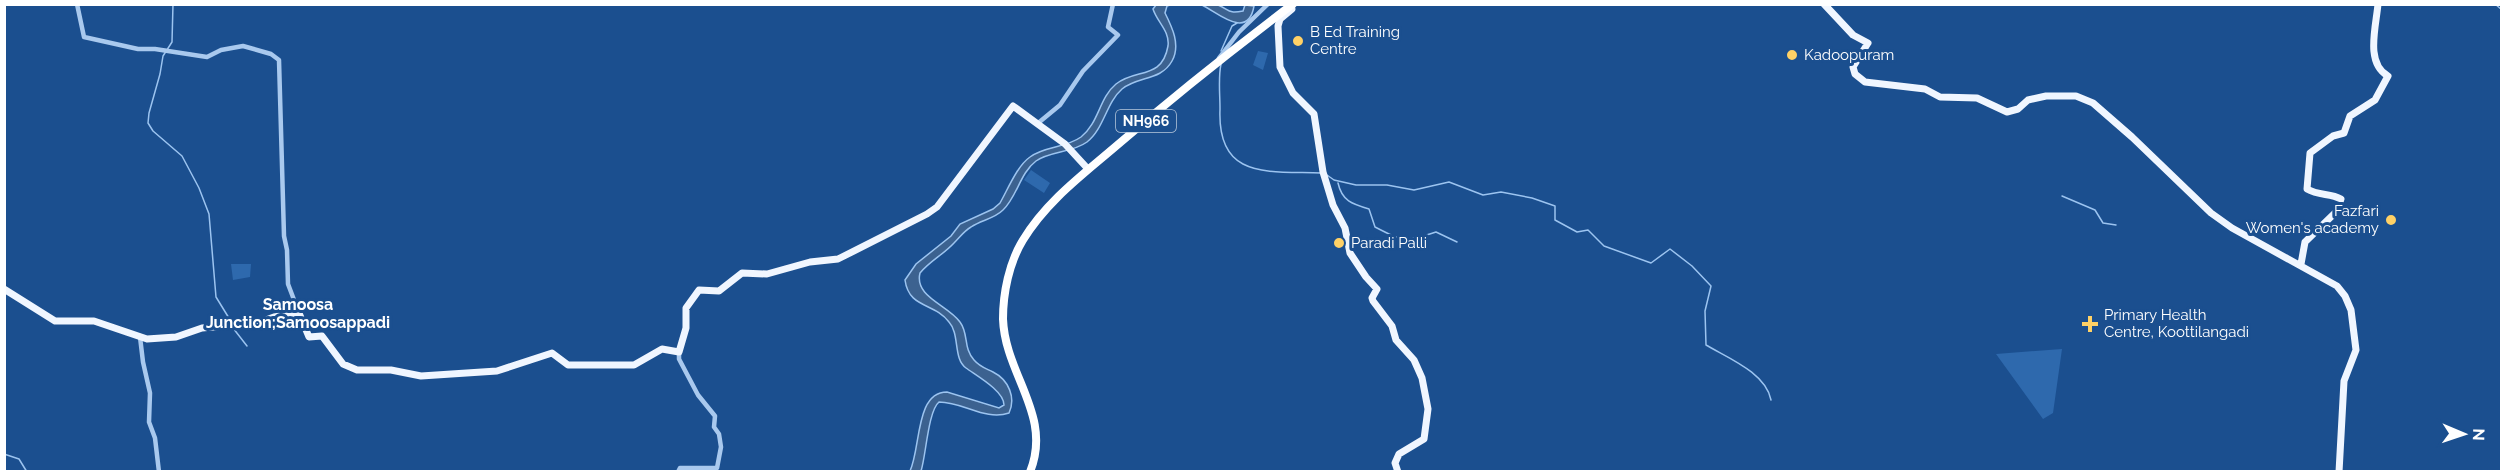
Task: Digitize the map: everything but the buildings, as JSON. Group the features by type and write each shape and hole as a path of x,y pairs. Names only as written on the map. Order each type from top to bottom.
{"highway":[{"name":"NH966","path":"1030,471 1037,452 1037,428 1031,406 1013,367 1005,341 1003,317 1007,280 1019,248 1038,218 1057,196 1215,63 1292,5"}],"main road":[{"path":"1824,4 1853,35 1868,43 1853,68 1857,76 1865,82 1925,89 1940,97 1977,98 2007,112 2012,112 2033,98 2076,96 2086,100 2120,126 2211,213 2232,228 2301,264 2337,286 2345,296 2351,310 2356,350 2344,381 2339,471"},
{"path":"2301,264 2305,242 2337,211 2342,199 2336,196 2316,195 2307,189 2310,153 2333,136 2344,133 2350,116 2375,100 2388,76 2379,71 2374,60 2378,4"},
{"path":"1292,5 1292,9 1280,19 1278,26 1282,73 1293,93 1314,114 1323,172 1333,204 1345,228 1350,253 1377,289 1373,301 1392,326 1396,340 1414,360 1426,394 1427,428 1424,439 1399,454 1395,463 1398,471"},
{"path":"4,290 55,321 94,321 147,339 176,336 202,328 258,323 274,317 299,313 309,337 322,336 344,364 357,369 391,370 421,376 462,374 497,371 552,353 568,365 634,365 662,349 679,352 686,328 686,308 697,292 702,289 718,291 742,273 767,274 810,262 838,259 884,237 937,207 1013,106 1065,144 1088,170"}],"street":[{"path":"77,4 84,37 138,49 207,57 221,50 243,46 271,54 279,60 284,236 287,250 288,284 299,313"},
{"path":"1037,124 1060,105 1083,71 1118,35 1108,27 1113,4"},
{"path":"1215,63 1239,32 1268,4"},
{"path":"140,337 150,393 148,422 155,438 159,471"},
{"path":"678,471 680,468 715,470 721,447 719,434 714,427 713,412 698,395 679,359 679,352"}],"shaded area":[{"path":"1156,5 1170,5 1167,6 1165,13 1176,42 1176,49 1167,67 1156,75 1122,89 1112,101 1093,137 1081,146 1048,155 1036,161 1026,172 1012,199 1003,210 964,232 920,273 922,288 927,295 960,322 974,360 999,375 1010,390 1012,401 1009,413 1000,415 991,415 939,402 932,414 921,471 910,471 924,411 929,401 937,394 947,392 999,408 1004,405 1000,394 995,389 962,364 949,322 911,296 905,280 916,264 951,236 960,224 993,209 1000,203 1025,161 1036,153 1081,137 1092,125 1106,96 1116,84 1154,69 1160,64 1165,57 1168,41 1153,9"},
{"path":"1202,5 1218,5 1234,12 1243,11 1245,5 1254,6 1251,16 1245,22 1239,23 1223,18"},
{"path":"1258,51 1268,53 1263,70 1253,65"},
{"path":"1031,170 1050,183 1044,193 1024,180"},
{"path":"231,264 251,264 250,277 233,280"},
{"path":"2062,349 2053,413 2043,419 1996,354"}],"waterway":[{"path":"173,4 172,42 163,56 148,123 153,131 182,156 199,188 209,214 216,297 232,323"},
{"path":"2495,4 2502,10"},
{"path":"1221,51 1232,26 1237,23"},
{"path":"1221,64 1219,86 1221,132 1227,149 1237,160 1265,171 1321,173"},
{"path":"1327,175 1334,180 1356,185 1387,185 1414,190 1449,182 1483,195 1501,192 1532,198 1555,206 1555,220 1577,232 1588,230 1604,246 1651,263 1670,249 1692,266 1711,286 1705,311 1706,345 1754,374 1768,390 1771,400"},
{"path":"1338,183 1345,198 1369,209 1375,227 1385,232 1405,239 1436,232 1457,242"},
{"path":"2062,196 2095,210 2103,223 2116,225"},
{"path":"233,328 247,346"},
{"path":"4,454 19,459 27,472"}],"place":[{"name":"B Ed Training Centre","path":"1298,41"},
{"name":"Kadoopuram","path":"1792,55"},
{"name":"Fazfari Women's academy","path":"2391,220"},
{"name":"Paradi Palli","path":"1339,243"},
{"name":"Primary Health Centre, Koottilangadi","path":"2090,324"}],"district":[{"name":"Samoosa Junction;Samoosappadi","path":"298,313"}]}
